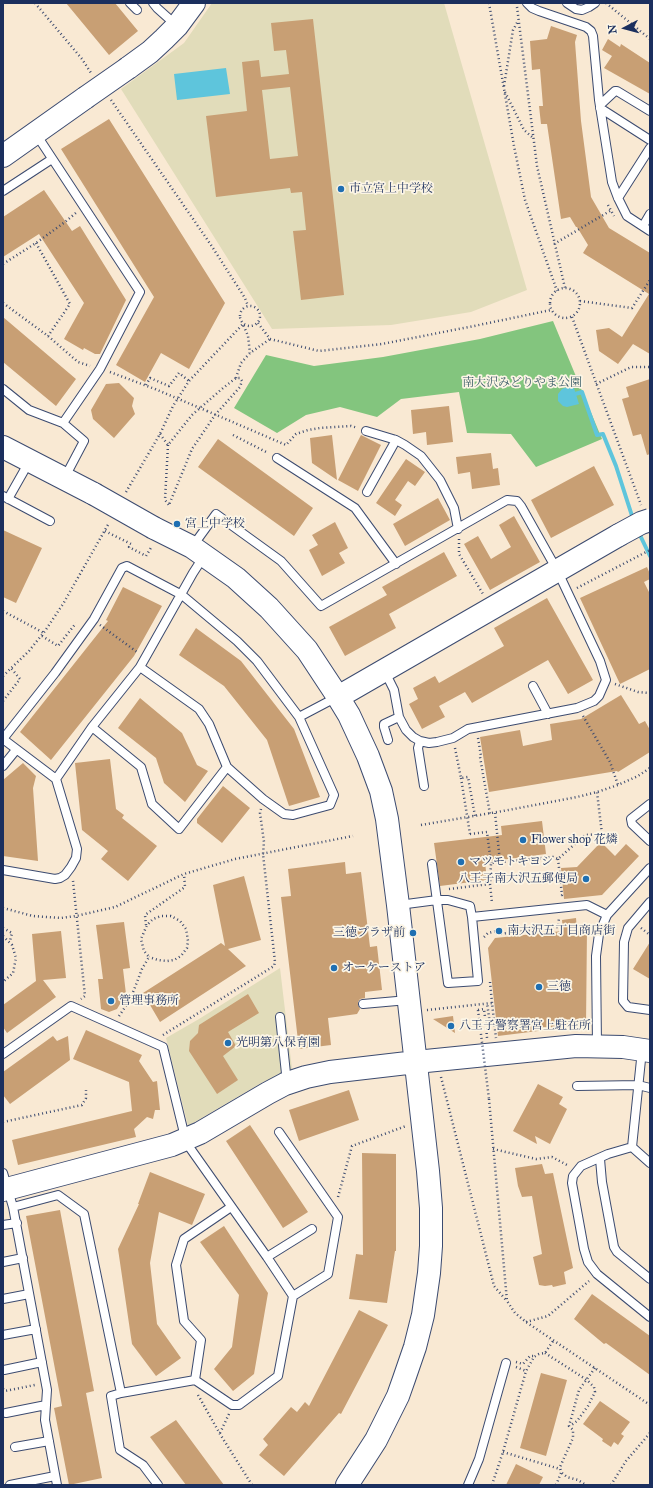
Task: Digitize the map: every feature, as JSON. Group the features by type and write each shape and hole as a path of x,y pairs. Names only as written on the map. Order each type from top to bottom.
{"street":[{"path":"4,154 150,52 177,26 194,3"},
{"path":"3,447 94,494 153,536 198,551 236,578 269,608 307,650 338,697 349,715 368,756 381,791 387,819 416,1062 431,1208 431,1246 426,1298 415,1347 398,1396 376,1440 347,1485"},
{"path":"338,697 641,523 647,515"},
{"path":"7,1190 172,1145 200,1133 268,1093 306,1077 330,1072 416,1062 576,1046 646,1050"}],"lane":[{"path":"130,3 137,10"},
{"path":"153,3 177,26"},
{"path":"527,3 538,11 586,27 591,31 593,36 600,104 612,182 627,216 646,228 650,214"},
{"path":"567,3 576,9 582,10 589,8 595,3"},
{"path":"600,104 615,91 618,91 650,111"},
{"path":"600,104 650,140"},
{"path":"35,133 140,292 100,369 63,423"},
{"path":"618,198 650,148"},
{"path":"3,191 52,159"},
{"path":"3,389 29,410 63,423 84,441 64,478"},
{"path":"366,431 396,440 421,456 440,480 454,508 458,532"},
{"path":"367,492 396,440"},
{"path":"277,458 355,508 396,564"},
{"path":"29,461 6,498 50,521"},
{"path":"56,779 92,727 140,667 182,595 193,572 198,551 216,514 281,561 322,606 396,564 458,532 507,500 517,501 557,570 600,661 606,680 599,696 594,701 577,708 476,727 468,729 453,738 437,742 420,741 406,730 399,717 394,690 384,670"},
{"path":"3,870 55,879 64,875 76,858 77,848 56,779 3,739 55,673 94,619 122,568 127,566 182,595 237,641 257,661 300,717 334,795 330,804 294,815 284,814 263,800 227,767 208,724 198,709 140,667"},
{"path":"533,686 548,714"},
{"path":"300,717 338,697"},
{"path":"388,740 384,724 399,717"},
{"path":"92,727 141,767 152,804 179,829 227,767"},
{"path":"420,741 418,748 424,786"},
{"path":"3,766 16,750"},
{"path":"650,804 630,819 632,824 650,841"},
{"path":"398,905 437,900 448,900 470,906 478,981 448,983 437,900 432,864"},
{"path":"597,1046 596,956 599,934 607,915 650,868"},
{"path":"650,902 628,928 624,942 623,1001 628,1007 650,1010"},
{"path":"472,917 587,905 607,915"},
{"path":"363,1004 409,1000"},
{"path":"3,1054 71,1006 162,1047 186,1139 190,1148 267,1257 292,1296 278,1376 239,1405 232,1405 193,1380 111,1396 120,1450 143,1465 158,1485"},
{"path":"280,1017 287,1084"},
{"path":"632,1147 638,1085 646,1050"},
{"path":"578,1086 638,1085 650,1088"},
{"path":"279,1132 338,1217 328,1274 292,1296"},
{"path":"632,1147 608,1154 600,1159 581,1166 573,1176 572,1183 584,1249 588,1262 597,1274 650,1317"},
{"path":"632,1147 650,1163"},
{"path":"600,1159 602,1182 614,1247 617,1252 650,1279"},
{"path":"57,1485 45,1420 46,1383 17,1223 7,1190 58,1195 84,1214 121,1394"},
{"path":"193,1380 201,1340 184,1321 176,1265 184,1239 231,1207"},
{"path":"3,1225 17,1223"},
{"path":"267,1257 312,1229"},
{"path":"3,1262 23,1258"},
{"path":"3,1299 29,1294"},
{"path":"3,1335 36,1329"},
{"path":"4,1370 42,1362"},
{"path":"468,1485 480,1459 506,1363"},
{"path":"6,1413 46,1405"},
{"path":"15,1447 49,1441"},
{"path":"10,1485 56,1476"}],"path":[{"path":"35,3 82,59 93,76"},
{"path":"489,3 503,90 525,200 557,291"},
{"path":"517,3 529,97 532,137 554,244 565,288"},
{"path":"607,3 650,39"},
{"path":"519,21 513,30 503,90 524,130 532,137"},
{"path":"109,97 211,245 245,298 248,306"},
{"path":"3,264 36,243 80,209"},
{"path":"554,244 610,211"},
{"path":"36,243 70,304 48,336"},
{"path":"580,301 632,308 650,280"},
{"path":"561,288 569,288 576,292 580,301 580,308 576,315 569,319 561,319 554,315 551,310 550,299 554,292 557,291 561,288"},
{"path":"3,303 48,336 78,362 146,385 286,444 296,434 320,428 351,426 366,431"},
{"path":"243,324 251,327 258,323 260,315 256,308 248,306 241,310 239,318 248,336 250,354"},
{"path":"258,323 270,339 318,351 382,344 551,310"},
{"path":"572,317 596,384 647,515"},
{"path":"124,496 160,434 173,406 190,381 243,324"},
{"path":"236,378 240,378 242,381 240,387 215,415 192,449 169,505 165,500 168,445 192,415 236,378 241,363 270,339"},
{"path":"596,384 631,367 650,367"},
{"path":"146,385 150,378 169,386 178,373 190,381"},
{"path":"160,434 168,445"},
{"path":"233,435 277,458"},
{"path":"3,676 29,651 43,634 63,604 112,517"},
{"path":"105,531 131,544 129,547 146,556 153,536"},
{"path":"458,532 459,554 486,600"},
{"path":"568,593 650,550"},
{"path":"3,611 43,634 58,646 78,621"},
{"path":"107,629 145,658"},
{"path":"3,701 20,679 11,668"},
{"path":"624,687 638,692 650,693"},
{"path":"577,708 610,762 618,785"},
{"path":"476,727 490,814"},
{"path":"456,752 470,834 487,832 491,863 490,884 492,903"},
{"path":"421,825 490,814 597,792 638,776 650,768"},
{"path":"461,778 468,777 475,816"},
{"path":"558,859 585,835 602,834 597,792"},
{"path":"162,1035 274,966 275,962 260,813"},
{"path":"495,813 500,862"},
{"path":"3,908 33,916 61,918 76,916 115,907 184,874 235,859 353,836"},
{"path":"491,863 553,857 558,859"},
{"path":"556,898 562,895 558,859"},
{"path":"146,925 161,916 171,916 184,924 188,941 181,956 174,960 158,960 149,957 144,951 141,940 146,925 145,916 185,887 184,874"},
{"path":"73,882 86,996"},
{"path":"442,890 490,884"},
{"path":"496,931 499,934 558,927 559,917"},
{"path":"3,928 12,933 10,941"},
{"path":"643,930 650,935"},
{"path":"3,936 10,941 15,954 15,966 10,977 3,982"},
{"path":"113,1024 130,1000 142,969 149,957"},
{"path":"486,1025 490,1024 487,1003"},
{"path":"427,1010 492,1003 497,1042"},
{"path":"488,1043 484,1009 478,1010 489,1099 507,1301"},
{"path":"441,1076 494,1286 515,1313 526,1322 650,1405"},
{"path":"3,1122 82,1105 86,1098 86,1090"},
{"path":"334,1212 352,1146 406,1126"},
{"path":"493,1148 536,1159 552,1157 577,1171"},
{"path":"526,1322 548,1316 597,1274"},
{"path":"545,1353 553,1341"},
{"path":"506,1363 507,1360 510,1360 523,1364 530,1356 545,1353 594,1386 595,1392 581,1415 577,1421 569,1426"},
{"path":"492,1485 526,1371 536,1356"},
{"path":"569,1426 579,1390 595,1368"},
{"path":"193,1380 220,1434 252,1485"},
{"path":"3,1388 5,1391 46,1383"},
{"path":"220,1434 232,1405"},
{"path":"556,1485 561,1473 560,1469 573,1438 573,1430 569,1426"},
{"path":"611,1485 626,1461 650,1433"},
{"path":"503,1452 560,1469"},
{"path":"561,1473 586,1485"}],"shaded area":[{"name":"市立宮上中学校","path":"212,3 444,3 527,290 471,312 391,325 272,329 121,89 184,43"},
{"name":"光明第八保育園","path":"280,968 292,1069 263,1082 188,1126 166,1038"}],"green space":[{"name":"南大沢みどりやま公園","path":"553,321 602,439 536,467 511,434 467,433 459,392 401,399 377,417 340,407 306,415 277,433 234,408 266,355 314,366 383,357 480,339"}],"water":[{"path":"226,68 230,94 177,100 174,74"},
{"path":"573,385 579,404 567,407 563,406 558,401 558,394 562,389"}],"building":[{"path":"66,3 115,3 138,31 109,55"},
{"path":"313,19 344,295 301,300 293,231 306,230 302,192 291,193 290,188 216,197 206,116 247,111 242,62 259,60 261,77 289,74 286,50 274,51 271,23","holes":["290,87 298,156 270,159 262,90"]},
{"path":"551,26 577,35 575,42 581,121 591,197 609,228 650,253 650,354 633,344 618,364 599,351 596,330 609,328 622,337 649,294 583,253 588,245 577,227 570,217 561,219 547,124 541,124 539,106 543,106 540,69 532,70 530,41 547,39"},
{"path":"608,39 620,47 621,44 650,63 650,94 604,68 612,56 602,50"},
{"path":"109,119 225,303 189,369 161,353 145,382 116,365 154,297 61,149"},
{"path":"44,190 72,231 80,226 126,300 100,354 95,354 84,348 83,350 64,339 84,303 39,234 3,257 3,217"},
{"path":"3,317 76,379 56,406 3,362"},
{"path":"650,379 650,454 647,455 641,434 633,436 622,399 629,397 626,387"},
{"path":"119,383 134,398 132,406 135,414 114,438 93,419 91,410 106,384"},
{"path":"449,406 453,442 427,445 426,432 413,434 411,410"},
{"path":"332,435 337,480 312,463 310,438"},
{"path":"361,435 381,445 358,491 338,480"},
{"path":"218,439 313,508 294,536 198,467"},
{"path":"491,453 493,469 498,468 500,485 472,489 470,472 458,474 456,457"},
{"path":"406,459 425,472 415,486 408,481 395,500 402,505 395,516 376,503"},
{"path":"594,466 614,505 551,538 531,500"},
{"path":"438,498 450,520 405,546 393,524"},
{"path":"514,516 540,562 490,590 464,544 478,536 491,559 511,547 499,525"},
{"path":"335,522 348,548 339,553 345,563 322,576 309,550 318,545 312,535"},
{"path":"3,530 42,548 16,603 3,597"},
{"path":"444,552 457,576 389,614 396,628 345,656 329,627 387,595 382,587"},
{"path":"647,567 650,574 650,579 644,582 650,594 650,669 620,684 580,598"},
{"path":"123,587 162,606 134,656 51,760 20,732 108,621 106,620"},
{"path":"547,598 593,680 568,694 548,660 472,703 465,692 439,706 445,717 422,729 409,704 418,699 413,688 435,676 439,683 504,646 494,628"},
{"path":"196,628 241,661 294,729 320,797 289,806 267,740 224,686 179,655"},
{"path":"621,695 639,724 645,721 650,730 650,752 618,772 489,792 480,737 520,730 523,746 552,740 550,724 581,719"},
{"path":"140,698 182,733 197,765 208,771 185,802 164,783 156,758 118,728"},
{"path":"110,759 116,809 124,815 122,818 157,846 128,881 101,859 108,851 82,830 75,763"},
{"path":"23,763 36,776 33,788 38,861 3,856 3,780"},
{"path":"223,786 250,808 222,843 197,823 197,819"},
{"path":"542,821 546,854 485,862 487,880 440,886 434,843 502,835 501,826"},
{"path":"601,842 615,856 626,844 639,856 602,895 564,899 561,868 577,867"},
{"name":"オーケーストア","path":"345,862 346,874 361,872 370,947 377,946 382,990 365,992 365,998 360,999 358,1002 360,1009 357,1014 328,1018 331,1045 299,1049 281,897 291,896 288,869"},
{"path":"244,876 261,940 228,949 246,966 160,1022 143,993 221,943 225,946 213,885"},
{"name":"三徳","path":"576,918 577,931 587,929 586,1025 498,1036 488,948 495,938 563,931 562,920"},
{"path":"124,922 130,968 123,969 126,994 117,1009 109,1012 101,1009 98,979 103,979 96,925"},
{"path":"61,931 66,978 43,980 56,997 7,1033 3,1027 3,1005 36,981 32,934"},
{"path":"650,942 650,979 633,969"},
{"path":"248,994 259,1013 228,1032 236,1046 223,1056 238,1080 217,1094 189,1051 190,1041 198,1033 199,1025"},
{"path":"453,1016 455,1033 433,1019"},
{"path":"86,1030 142,1055 139,1061 153,1082 157,1081 160,1110 155,1110 153,1119 147,1117 134,1129 136,1137 18,1165 12,1140 132,1111 129,1082 73,1059"},
{"path":"53,1036 57,1041 68,1036 70,1060 10,1104 3,1095 3,1072"},
{"path":"538,1084 563,1097 559,1104 567,1109 550,1144 535,1136 537,1144 513,1131"},
{"path":"349,1090 359,1120 299,1141 289,1110"},
{"path":"250,1125 308,1212 283,1228 226,1141"},
{"path":"362,1153 396,1154 396,1251 387,1303 349,1299 356,1254 363,1255"},
{"path":"542,1164 545,1174 553,1173 573,1268 564,1272 566,1284 553,1287 552,1285 539,1285 533,1257 542,1254 532,1196 522,1197 518,1186 515,1168"},
{"path":"150,1172 205,1194 192,1225 159,1212 150,1263 157,1324 181,1358 156,1376 132,1344 118,1249 139,1204"},
{"path":"60,1210 94,1391 86,1393 102,1478 69,1485 54,1408 62,1406 26,1216"},
{"path":"224,1226 268,1293 254,1374 233,1391 214,1369 232,1347 239,1295 200,1242"},
{"path":"592,1294 650,1336 650,1375 606,1343 604,1344 574,1319"},
{"path":"359,1310 388,1325 341,1414 339,1413 284,1476 259,1455 268,1445 263,1439 291,1407 297,1412 305,1402 309,1406"},
{"path":"541,1373 567,1380 546,1456 520,1448"},
{"path":"600,1401 630,1422 621,1434 624,1436 618,1445 614,1442 611,1447 583,1424"},
{"path":"176,1420 224,1485 186,1485 150,1437"},
{"path":"516,1464 543,1477 539,1485 506,1485"}],"waterway":[{"path":"575,394 582,392 597,435 603,434 616,466 633,519"},
{"path":"638,531 650,556"}],"place":[{"name":"市立宮上中学校","path":"341,189"},
{"name":"宮上中学校","path":"177,524"},
{"name":"Flower shop 花燐","path":"523,840"},
{"name":"マツモトキヨシ","path":"461,862"},
{"name":"八王子南大沢五郵便局","path":"586,879"},
{"name":"南大沢五丁目商店街","path":"499,931"},
{"name":"三徳プラザ前","path":"413,933"},
{"name":"オーケーストア","path":"334,968"},
{"name":"三徳","path":"539,987"},
{"name":"管理事務所","path":"111,1001"},
{"name":"八王子警察署宮上駐在所","path":"451,1026"},
{"name":"光明第八保育園","path":"228,1043"}]}
